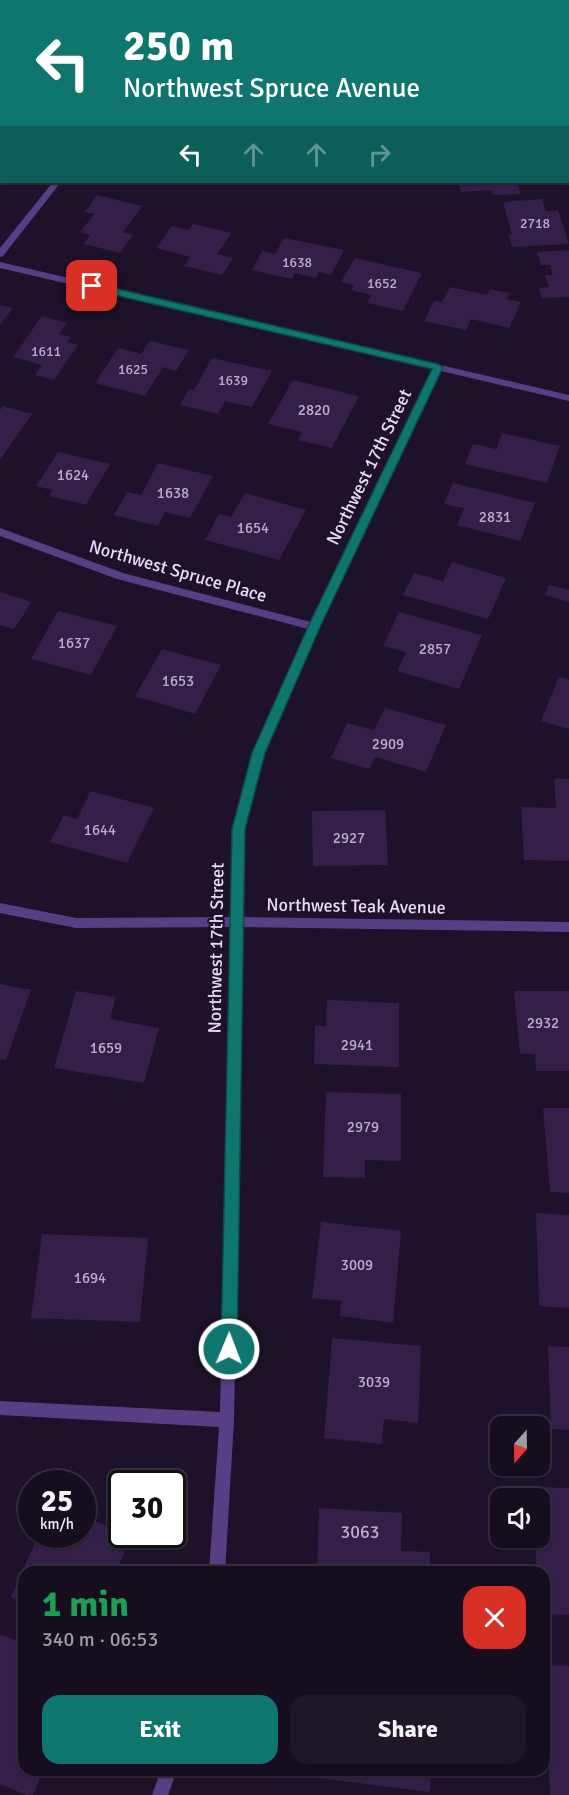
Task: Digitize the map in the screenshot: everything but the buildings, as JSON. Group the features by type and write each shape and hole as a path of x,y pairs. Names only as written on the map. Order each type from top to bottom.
{"street":[{"path":"0,254 56,183"},
{"path":"0,265 569,398"},
{"name":"Northwest 17th Street","path":"217,1566 227,1420 239,829 259,753 314,627 438,367"},
{"name":"Northwest Spruce Place","path":"0,532 121,576 314,627"},
{"name":"Northwest Teak Avenue","path":"0,908 76,923 236,922 569,927"},
{"path":"0,1408 227,1420"},
{"path":"160,1795 167,1776"}],"route":[{"path":"92,286 438,367 314,627 259,753 239,829 229,1349"}]}
